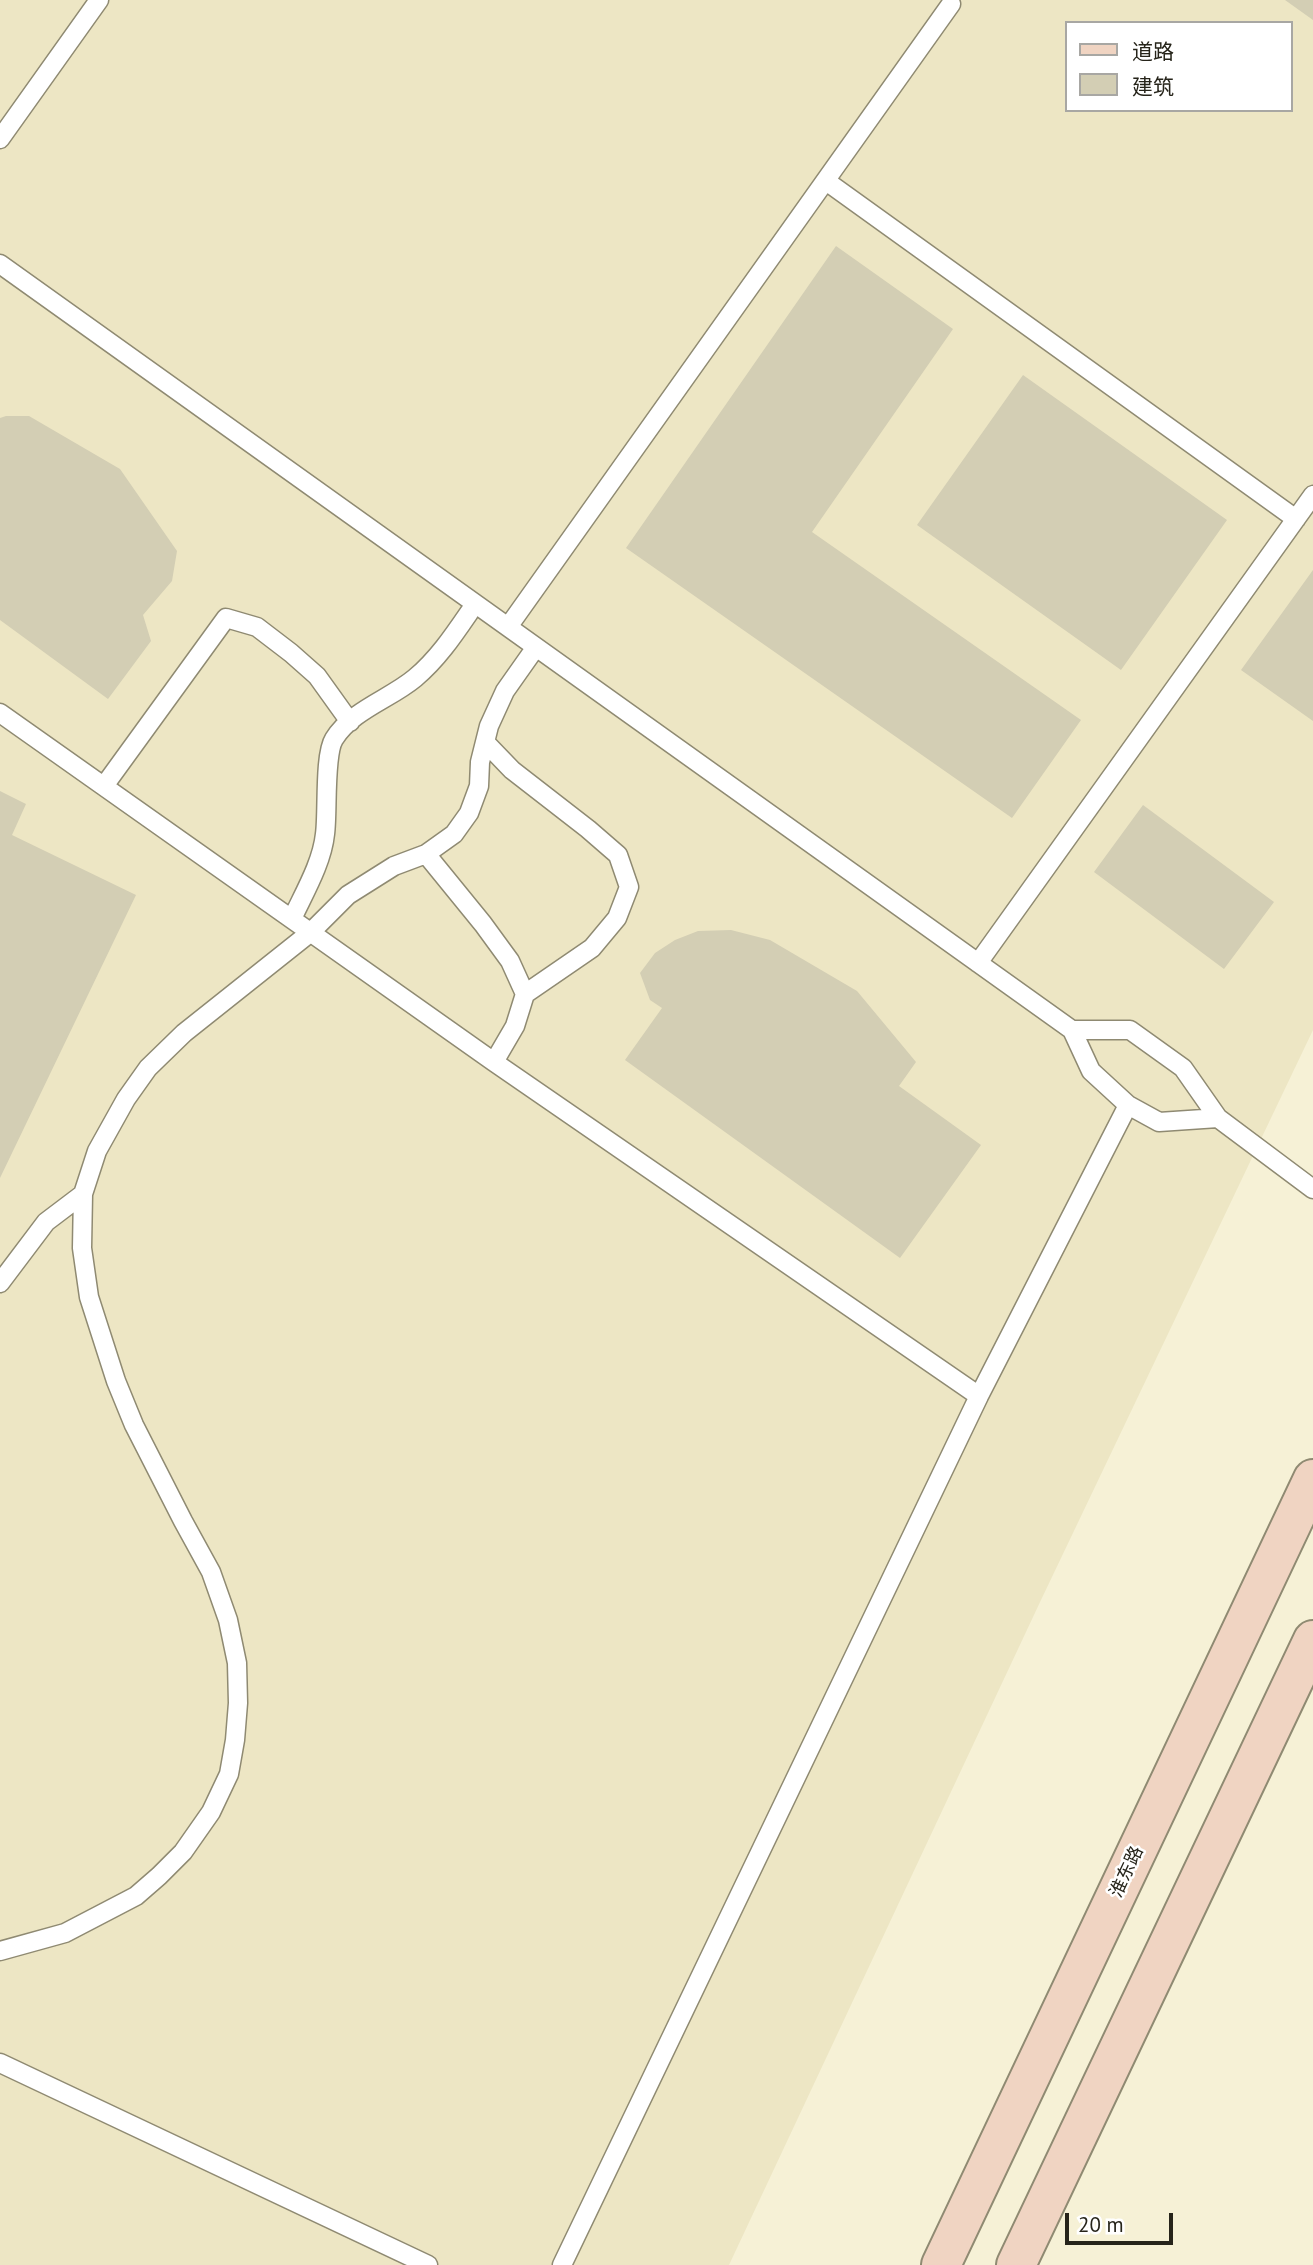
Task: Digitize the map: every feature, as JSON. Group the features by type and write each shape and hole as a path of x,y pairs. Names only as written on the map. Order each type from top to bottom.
{"main road":[{"name":"淮东路","path":"941,2265 1313,1479"},
{"path":"1016,2265 1313,1640"}],"lane":[{"path":"0,139 99,0"},
{"path":"508,627 951,4"},
{"path":"826,181 1296,519"},
{"path":"0,264 1072,1030 1090,1071 1128,1105 1159,1122 1219,1118"},
{"path":"978,963 1313,495"},
{"path":"292,919 325,837 327,770 333,740 350,722 414,680 443,651 475,604"},
{"path":"104,786 226,618 257,627 291,653 317,676 350,722"},
{"path":"0,1951 65,1933 136,1896 159,1877 183,1852 211,1812 229,1774 235,1740 237,1663 228,1620 211,1572 134,1425 102,1341 89,1297 82,1248 83,1194 97,1151 125,1099 148,1068 184,1032 311,932 348,895 394,866 426,855 454,834 469,813 480,786 480,762 489,726 505,691 536,647"},
{"path":"0,713 494,1062 979,1396"},
{"path":"485,742 512,770 618,855 629,887 617,918 592,948 525,994 515,1026 494,1062"},
{"path":"426,855 510,961 525,994"},
{"path":"1072,1030 1130,1030 1183,1068 1219,1118 1313,1189"},
{"path":"562,2265 979,1396 1128,1105"},
{"path":"0,1283 46,1222 83,1194"},
{"path":"0,2063 428,2265"}],"shaded area":[{"path":"0,0 1313,0 1313,1030 1041,1600 729,2265 0,2265"}],"building":[{"path":"1285,0 1313,0 1313,20"},
{"path":"836,246 953,329 812,532 1081,720 1012,818 626,548"},
{"path":"1023,375 1227,520 1121,670 917,525"},
{"path":"29,416 120,469 177,551 172,581 143,615 151,641 108,699 0,620 0,418"},
{"path":"1313,570 1313,721 1241,670"},
{"path":"0,791 26,804 12,835 136,895 0,1178"},
{"path":"1143,805 1274,902 1224,969 1094,872"},
{"path":"731,930 770,940 857,991 916,1062 899,1086 981,1145 900,1258 625,1060 662,1008 650,1000 640,973 655,953 675,940 698,931"}]}
